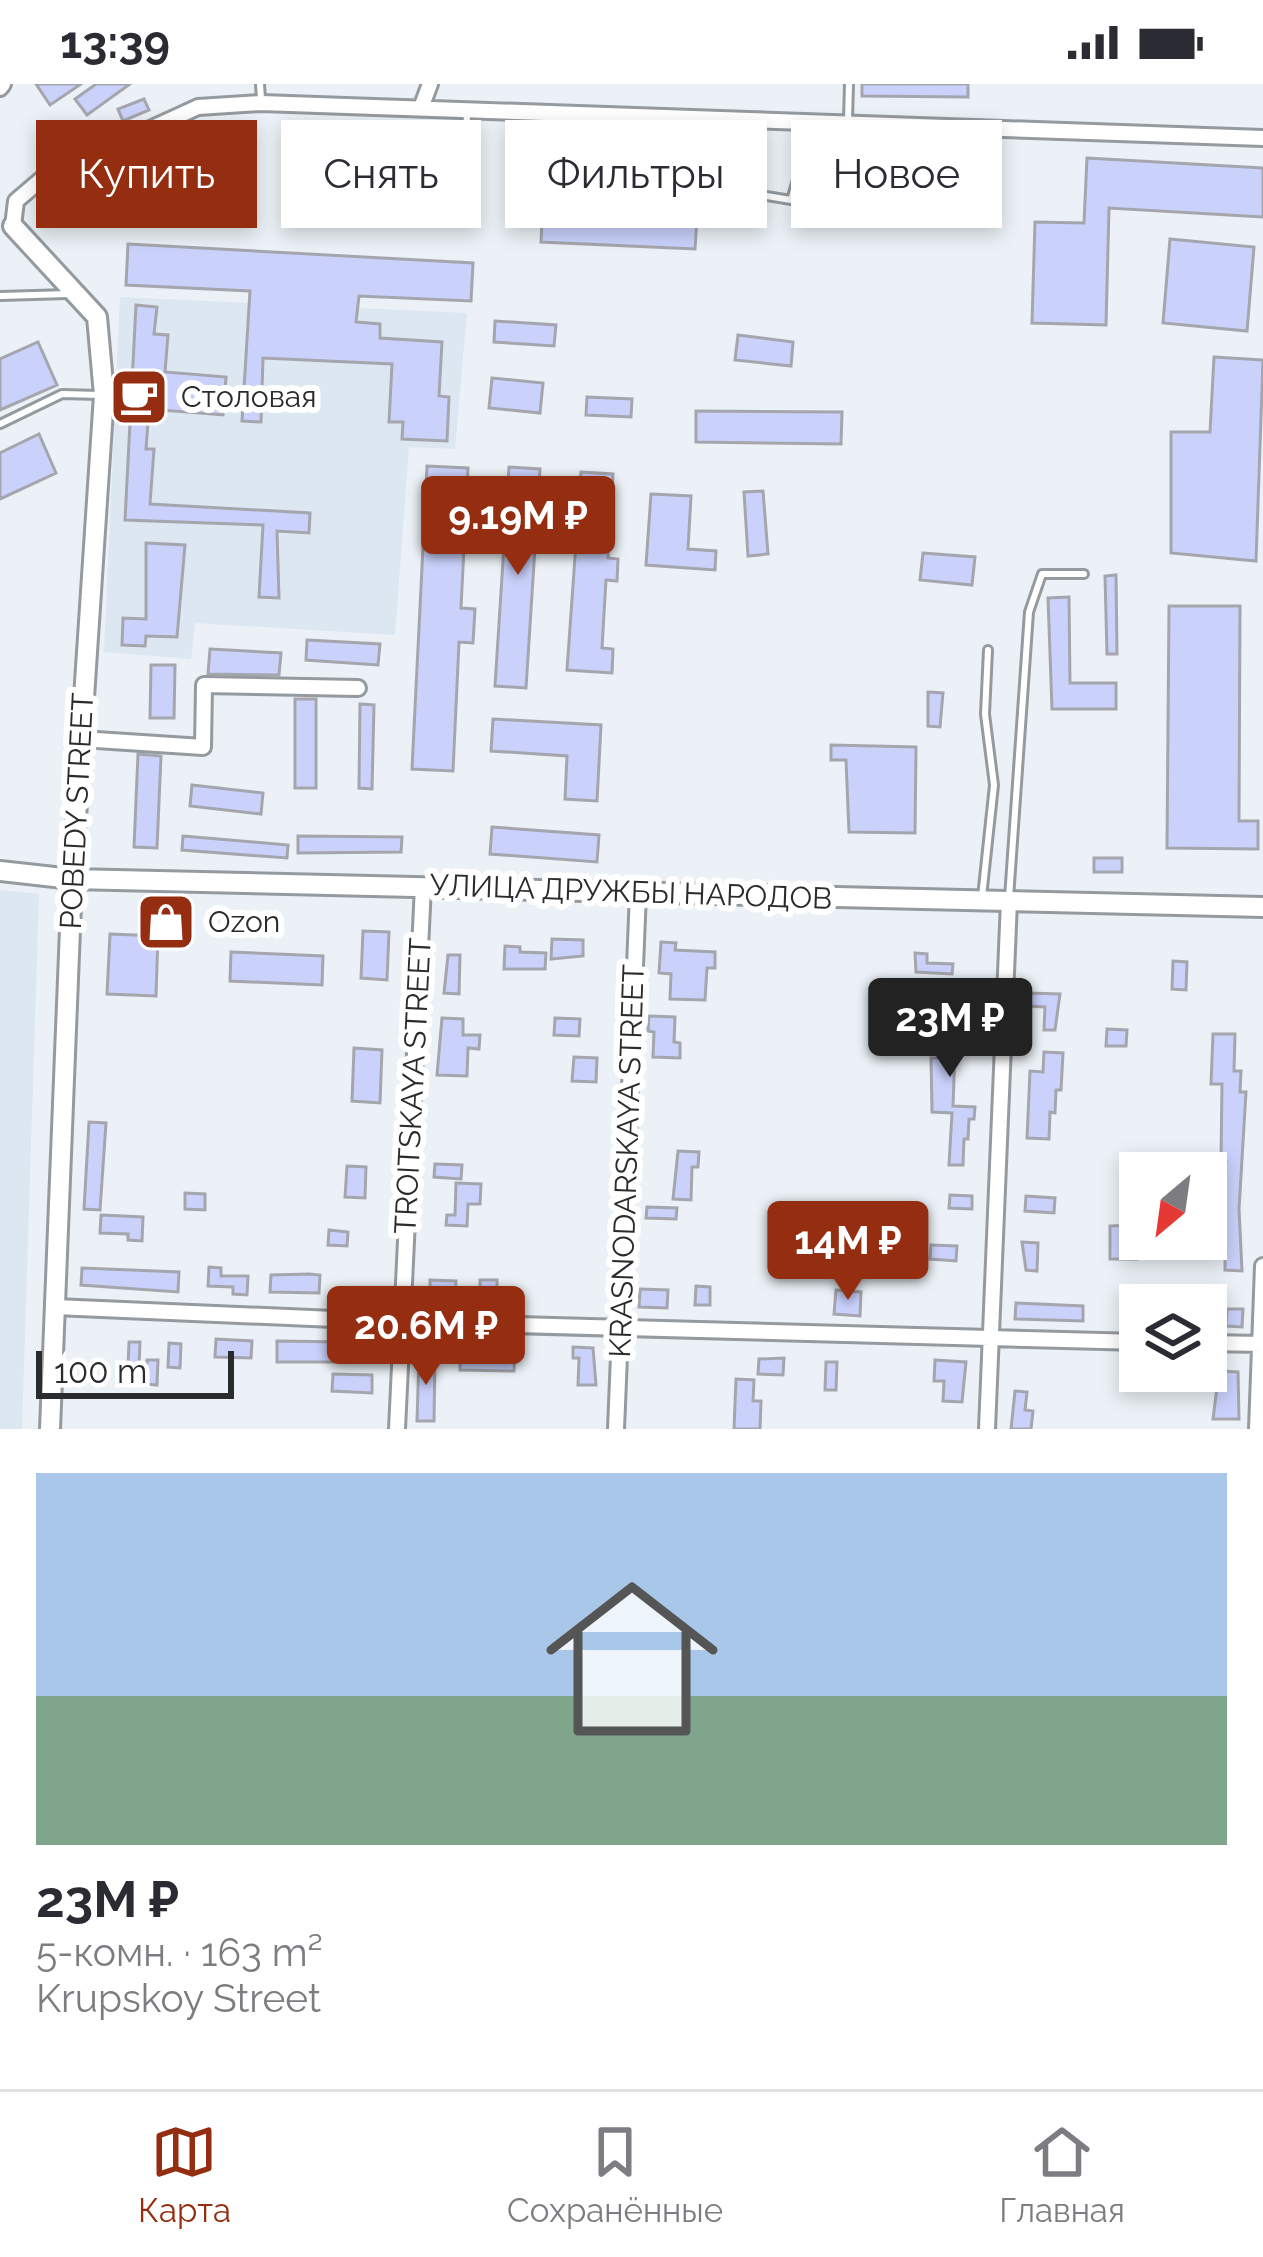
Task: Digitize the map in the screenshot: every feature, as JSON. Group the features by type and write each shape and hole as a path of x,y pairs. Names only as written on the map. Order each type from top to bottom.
{"street":[{"path":"421,108 430,84"},
{"path":"7,220 16,201 43,178 198,107 261,103 791,121"},
{"path":"1002,129 1263,138"},
{"name":"POBEDY STREET","path":"7,220 97,317 104,395 72,879 50,1429"},
{"path":"81,739 203,747 204,685 358,688"},
{"name":"УЛИЦА ДРУЖБЫ НАРОДОВ","path":"0,872 72,879 1263,907"},
{"name":"TROITSKAYA STREET","path":"397,1429 423,886"},
{"name":"KRASNODARSKAYA STREET","path":"616,1429 638,893"},
{"path":"987,1429 1009,902"},
{"path":"1257,1429 1263,1266"},
{"path":"55,1307 402,1322 1119,1342"},
{"path":"1227,1343 1262,1344"}],"lane":[{"path":"260,84 261,103"},
{"path":"848,120 849,84"},
{"path":"467,110 467,120"},
{"path":"721,119 712,187 791,200"},
{"path":"0,296 78,294"},
{"path":"0,424 62,394 104,395"},
{"path":"1009,902 1029,612 1042,574 1084,574"},
{"path":"982,901 994,785 985,714 988,650"}],"shaded area":[{"path":"120,297 467,313 455,449 409,447 395,635 195,623 191,659 104,652"},
{"path":"0,890 39,894 22,1429 0,1429"}],"building":[{"path":"36,84 81,84 50,105"},
{"path":"96,84 130,84 87,115 75,99"},
{"path":"862,84 968,84 968,97 862,96"},
{"path":"144,99 149,110 123,120 118,109"},
{"path":"1087,158 1263,168 1263,217 1109,208 1106,325 1032,323 1035,222 1084,223"},
{"path":"542,228 696,228 695,249 541,242"},
{"path":"1170,239 1254,247 1247,331 1163,323"},
{"path":"128,244 473,263 471,301 359,296 356,322 380,324 380,338 442,342 439,396 449,397 447,441 402,439 403,422 389,422 392,364 263,358 261,422 242,421 250,291 126,285"},
{"path":"136,305 157,307 154,334 168,335 165,372 226,377 223,415 149,409 146,449 154,449 150,504 310,513 309,533 277,531 279,598 259,597 263,525 125,520"},
{"path":"495,321 556,325 554,346 494,342"},
{"path":"738,335 793,342 791,366 735,360"},
{"path":"38,342 57,385 0,410 0,359"},
{"path":"1214,357 1263,360 1256,561 1171,553 1171,432 1210,432"},
{"path":"492,378 543,383 540,413 489,408"},
{"path":"587,397 632,399 631,417 586,415"},
{"path":"696,411 842,412 841,444 696,442"},
{"path":"39,434 56,473 0,499 0,453"},
{"path":"427,466 468,468 461,608 475,609 473,643 459,642 453,771 412,769"},
{"path":"509,467 540,469 526,688 495,686"},
{"path":"581,472 613,474 608,558 618,559 617,581 606,580 602,648 613,649 612,673 567,670"},
{"path":"763,491 768,554 748,556 744,492"},
{"path":"651,494 691,496 688,549 716,551 715,570 646,565"},
{"path":"146,543 185,545 177,637 146,636 145,646 122,645 123,618 146,619"},
{"path":"923,553 975,557 972,585 920,580"},
{"path":"1116,575 1117,654 1107,654 1105,576"},
{"path":"1069,597 1070,683 1116,683 1116,709 1052,709 1048,598"},
{"path":"1169,606 1240,606 1239,821 1258,821 1258,849 1167,848"},
{"path":"307,640 380,644 378,665 306,660"},
{"path":"210,649 281,653 279,675 208,674"},
{"path":"151,665 175,665 174,718 150,718"},
{"path":"928,692 943,693 940,727 928,726"},
{"path":"295,699 316,699 316,788 295,788"},
{"path":"360,704 374,705 372,789 359,788"},
{"path":"493,719 601,725 597,801 565,799 567,756 491,751"},
{"path":"831,745 916,747 915,833 849,832 846,760 831,760"},
{"path":"138,754 161,756 157,848 134,847"},
{"path":"192,785 263,793 261,814 190,806"},
{"path":"492,827 599,835 597,862 490,854"},
{"path":"183,836 288,845 287,858 182,850"},
{"path":"298,836 402,837 401,852 298,853"},
{"path":"1094,858 1122,858 1122,872 1094,872"},
{"path":"162,919 183,920 182,938 161,937"},
{"path":"363,931 389,932 387,980 361,978"},
{"path":"110,934 158,936 156,996 107,994"},
{"path":"552,939 583,940 583,956 551,959"},
{"path":"661,942 676,943 675,950 715,952 715,968 707,968 705,1000 670,999 671,974 659,973"},
{"path":"505,946 546,953 545,969 504,969"},
{"path":"231,952 323,956 322,985 230,981"},
{"path":"915,953 927,954 927,963 953,964 952,974 916,972"},
{"path":"448,955 460,955 459,994 444,993"},
{"path":"1173,961 1187,962 1186,990 1172,989"},
{"path":"1028,993 1060,994 1055,1030 1044,1030 1045,1007 1028,1006"},
{"path":"940,1000 965,1001 955,1049 953,1106 975,1107 968,1139 964,1139 963,1165 949,1165 952,1113 932,1112 931,1058 941,1058"},
{"path":"649,1016 675,1017 674,1042 680,1043 680,1058 653,1057"},
{"path":"442,1018 463,1019 463,1035 480,1035 479,1049 468,1048 467,1076 437,1075"},
{"path":"555,1018 580,1019 579,1036 554,1035"},
{"path":"1107,1029 1127,1030 1126,1046 1106,1046"},
{"path":"1213,1034 1235,1034 1234,1071 1241,1071 1240,1092 1246,1092 1239,1209 1242,1271 1225,1270 1227,1152 1221,1152 1222,1084 1211,1084"},
{"path":"354,1048 382,1050 380,1103 352,1101"},
{"path":"1044,1052 1063,1053 1061,1090 1056,1090 1055,1113 1050,1112 1049,1139 1027,1138 1030,1071 1043,1072"},
{"path":"574,1057 597,1058 596,1082 572,1081"},
{"path":"89,1122 106,1123 100,1210 84,1209"},
{"path":"678,1151 699,1152 698,1167 692,1167 691,1200 673,1199"},
{"path":"435,1164 462,1165 461,1179 434,1177"},
{"path":"347,1166 366,1167 365,1198 345,1197"},
{"path":"456,1183 481,1184 480,1204 468,1204 467,1226 446,1225 447,1215 455,1215"},
{"path":"185,1193 205,1194 205,1210 185,1209"},
{"path":"950,1195 972,1196 972,1209 949,1208"},
{"path":"1026,1196 1055,1198 1054,1213 1025,1211"},
{"path":"647,1207 677,1208 676,1219 646,1218"},
{"path":"101,1215 143,1217 142,1241 128,1240 128,1234 100,1233"},
{"path":"1110,1226 1119,1226 1119,1259 1110,1259"},
{"path":"329,1230 348,1232 347,1246 328,1245"},
{"path":"1022,1242 1038,1243 1037,1271 1026,1270"},
{"path":"931,1245 957,1246 956,1261 930,1259"},
{"path":"209,1267 221,1268 221,1276 248,1276 247,1295 233,1294 233,1287 208,1286"},
{"path":"82,1268 179,1272 178,1292 81,1285"},
{"path":"271,1275 320,1275 319,1293 270,1292"},
{"path":"430,1280 456,1281 455,1301 430,1299"},
{"path":"480,1280 497,1280 497,1298 480,1297"},
{"path":"696,1286 710,1287 710,1305 695,1305"},
{"path":"640,1289 668,1290 667,1308 639,1307"},
{"path":"836,1290 861,1292 860,1316 834,1314"},
{"path":"1016,1303 1083,1306 1083,1321 1015,1319"},
{"path":"1227,1309 1243,1309 1242,1327 1227,1326"},
{"path":"216,1339 252,1341 251,1358 215,1357"},
{"path":"277,1341 345,1342 344,1354 334,1354 333,1362 277,1362"},
{"path":"129,1342 140,1342 139,1366 128,1366"},
{"path":"169,1343 181,1344 180,1368 168,1367"},
{"path":"573,1347 593,1348 596,1385 578,1385 579,1358 573,1358"},
{"path":"460,1354 515,1354 514,1371 460,1370"},
{"path":"419,1355 435,1355 434,1421 417,1421"},
{"path":"784,1358 783,1375 758,1374 759,1359"},
{"path":"147,1360 158,1360 157,1385 146,1384"},
{"path":"935,1360 966,1362 962,1402 943,1401 944,1381 934,1381"},
{"path":"826,1362 837,1362 836,1390 825,1390"},
{"path":"1227,1371 1238,1372 1239,1419 1213,1419 1216,1392 1227,1392"},
{"path":"333,1374 372,1375 372,1393 332,1391"},
{"path":"736,1379 754,1380 753,1401 761,1401 760,1429 734,1429"},
{"path":"1015,1391 1027,1392 1025,1410 1033,1411 1031,1429 1011,1429"}],"place":[{"name":"Столовая","path":"139,397"},
{"name":"Ozon","path":"166,922"}]}
